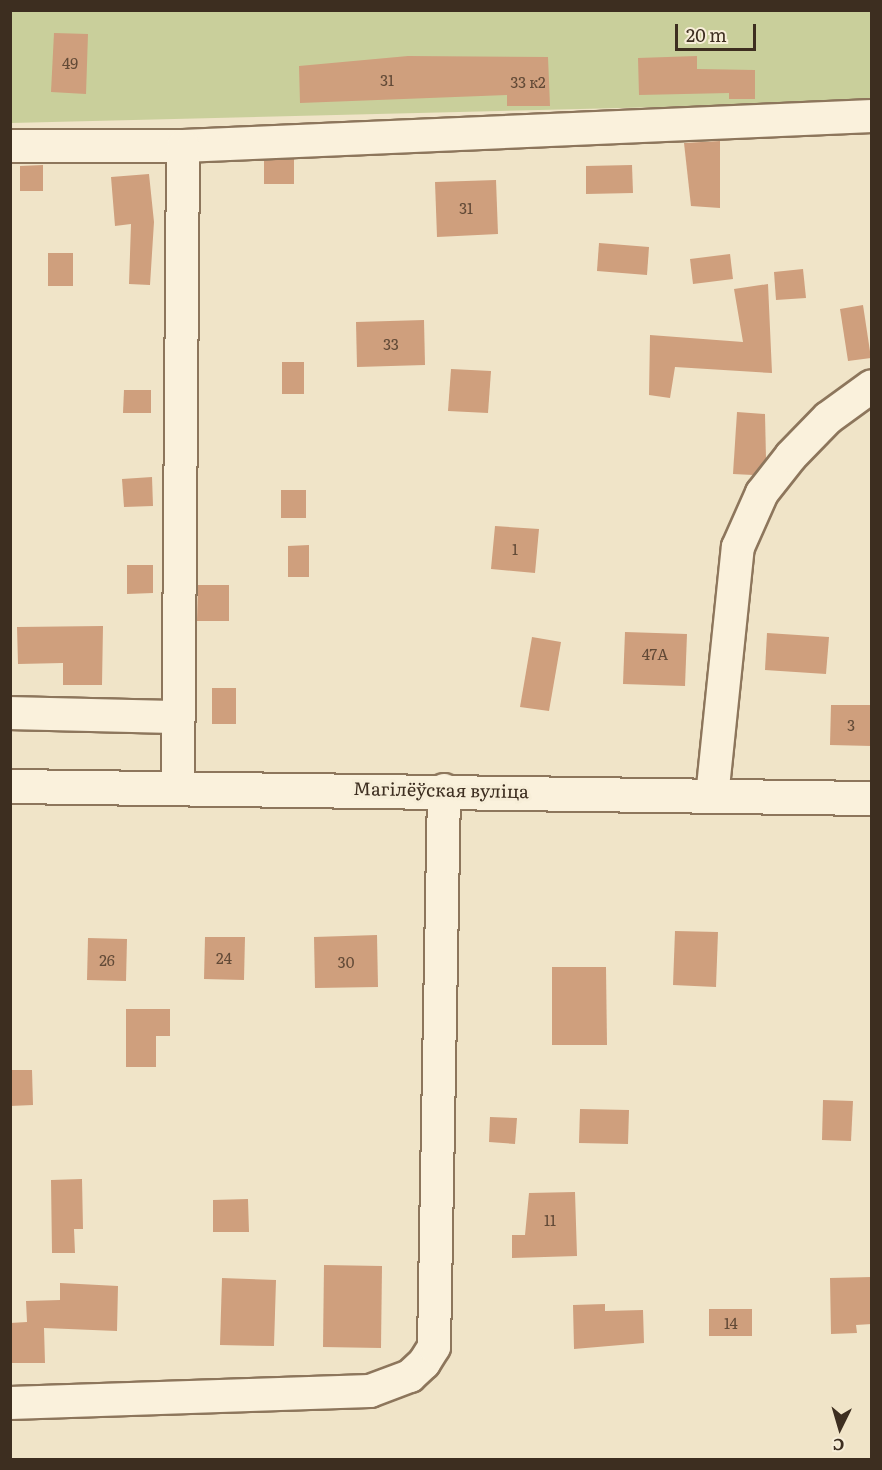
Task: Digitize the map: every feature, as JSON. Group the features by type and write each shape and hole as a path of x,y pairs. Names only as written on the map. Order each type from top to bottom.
{"main road":[{"name":"Магілёўская вуліца","path":"10,786 444,790 712,797 872,798"}],"street":[{"path":"10,146 183,146 872,116"},
{"path":"178,788 183,146"},
{"path":"712,797 738,547 762,493 791,456 828,418 872,386"},
{"path":"10,713 178,717"},
{"path":"10,1403 370,1391 410,1376 424,1363 434,1347 444,790"}],"green space":[{"path":"10,11 871,11 871,102 11,123"}],"building":[{"path":"54,33 88,34 86,94 51,92"},
{"path":"408,56 548,57 550,106 507,106 507,95 300,103 299,66"},
{"path":"697,56 697,69 755,70 755,99 729,99 729,93 639,95 638,58"},
{"path":"720,141 720,208 691,206 684,143"},
{"path":"294,159 294,184 264,184 264,160"},
{"path":"43,165 43,191 20,191 20,166"},
{"path":"632,165 633,193 586,194 586,166"},
{"path":"149,174 154,222 150,285 129,284 131,224 115,226 111,177"},
{"path":"496,180 498,234 437,237 435,182"},
{"path":"599,243 649,247 647,275 597,271"},
{"path":"48,253 73,253 73,286 48,286"},
{"path":"730,254 733,279 693,284 690,259"},
{"path":"803,269 806,298 776,300 774,272"},
{"path":"768,284 772,373 675,367 670,398 649,395 650,335 743,342 734,289"},
{"path":"863,305 871,358 848,361 840,309"},
{"path":"424,320 425,365 357,367 356,322"},
{"path":"282,362 304,362 304,394 282,394"},
{"path":"451,369 491,371 488,413 448,411"},
{"path":"124,390 151,390 151,413 123,413"},
{"path":"737,412 765,414 766,459 753,475 733,474"},
{"path":"152,477 153,506 124,507 122,479"},
{"path":"281,490 306,490 306,518 281,518"},
{"path":"495,526 539,529 535,573 491,569"},
{"path":"309,545 309,577 288,577 288,546"},
{"path":"127,565 153,565 153,593 127,594"},
{"path":"198,585 229,585 229,621 197,621"},
{"path":"103,626 102,685 63,685 63,663 18,664 17,627"},
{"path":"625,632 687,634 685,686 623,684"},
{"path":"767,633 829,637 826,674 765,670"},
{"path":"532,637 561,642 549,711 520,707"},
{"path":"212,688 236,688 236,724 212,724"},
{"path":"831,705 872,705 872,746 830,745"},
{"path":"675,931 718,932 716,987 673,985"},
{"path":"377,935 378,987 315,988 314,937"},
{"path":"205,937 245,937 244,980 204,979"},
{"path":"88,938 127,939 126,981 87,980"},
{"path":"552,967 606,967 607,1045 552,1045"},
{"path":"126,1009 170,1009 170,1036 156,1036 156,1067 126,1067"},
{"path":"10,1070 32,1070 33,1105 10,1106"},
{"path":"823,1100 853,1101 851,1141 822,1140"},
{"path":"580,1109 629,1110 628,1144 579,1143"},
{"path":"490,1117 517,1118 515,1144 489,1142"},
{"path":"82,1179 83,1229 74,1229 75,1253 52,1253 51,1180"},
{"path":"575,1192 577,1256 512,1258 512,1235 525,1235 529,1193"},
{"path":"248,1199 249,1232 213,1232 213,1200"},
{"path":"324,1265 382,1266 381,1348 323,1347"},
{"path":"872,1277 872,1324 856,1325 857,1333 831,1334 830,1278"},
{"path":"222,1278 276,1280 274,1346 220,1345"},
{"path":"60,1283 118,1286 117,1331 44,1328 45,1363 10,1363 10,1323 27,1322 26,1301 60,1300"},
{"path":"605,1304 605,1311 643,1310 644,1343 574,1349 573,1305"},
{"path":"709,1309 752,1309 752,1336 709,1336"}]}
